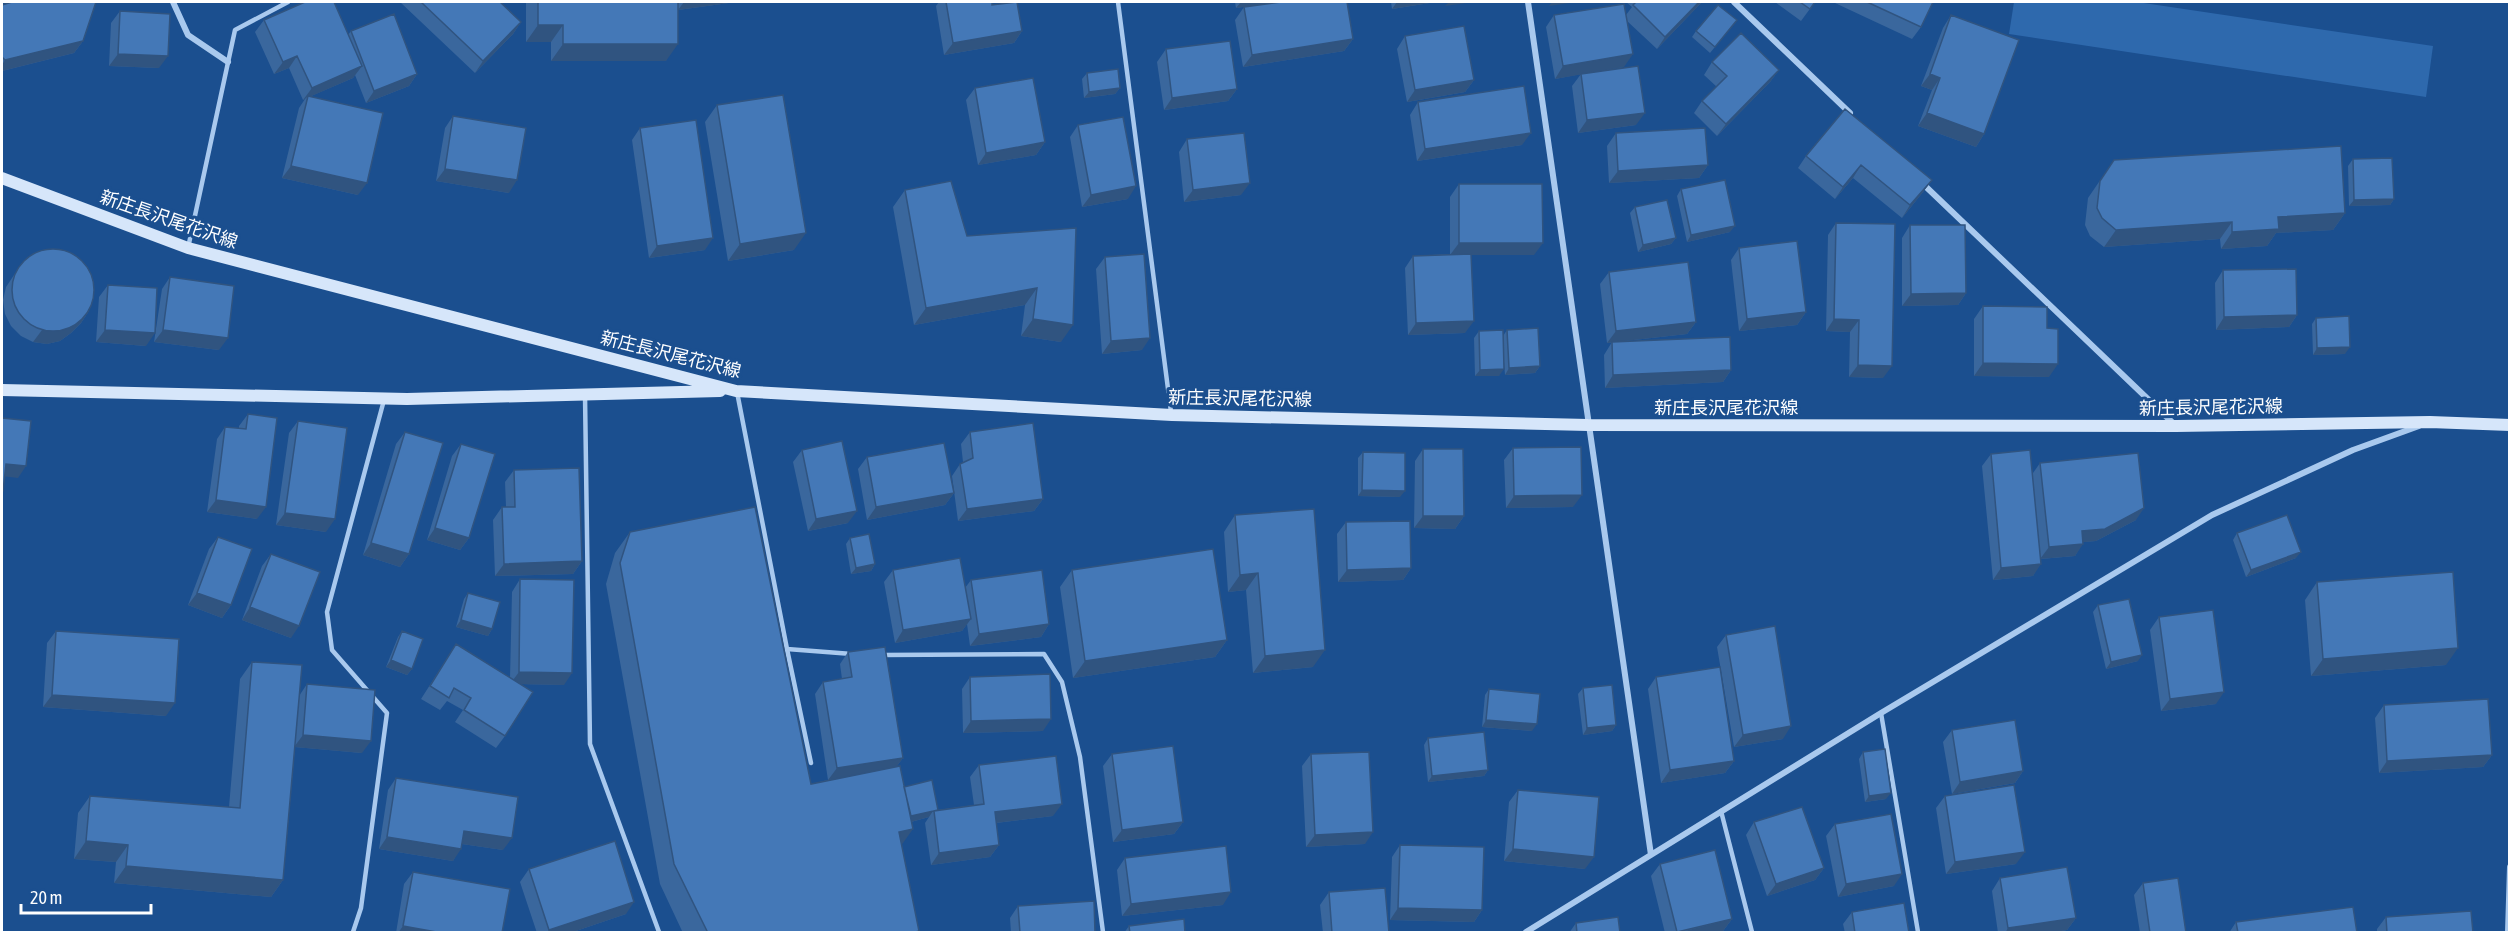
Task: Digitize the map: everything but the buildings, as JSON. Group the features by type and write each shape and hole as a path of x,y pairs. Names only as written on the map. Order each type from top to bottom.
{"main road":[{"name":"新庄長沢尾花沢線","path":"2,178 188,248 736,391 1172,415 1588,425 2176,426 2430,422 2510,425"},
{"path":"2,390 384,399 736,391"}],"street":[{"path":"173,2 188,35 228,62"},
{"path":"1528,2 1651,855"},
{"path":"1734,2 1853,116"},
{"path":"1921,181 2176,426"},
{"path":"1526,933 1881,713 2212,515 2353,450 2430,422"},
{"path":"2508,933 2510,867"}],"lane":[{"path":"188,248 235,30 288,2"},
{"path":"1118,2 1172,415"},
{"path":"736,391 811,763"},
{"path":"585,395 590,744 659,933"},
{"path":"354,933 361,908 387,713 332,650 327,612 384,399"},
{"path":"787,649 856,654"},
{"path":"880,655 1044,654 1062,682 1080,757 1103,933"},
{"path":"1881,713 1918,933"},
{"path":"1721,811 1752,933"}],"shaded area":[{"path":"2014,2 2137,2 2433,46 2426,97 2009,34"}]}
